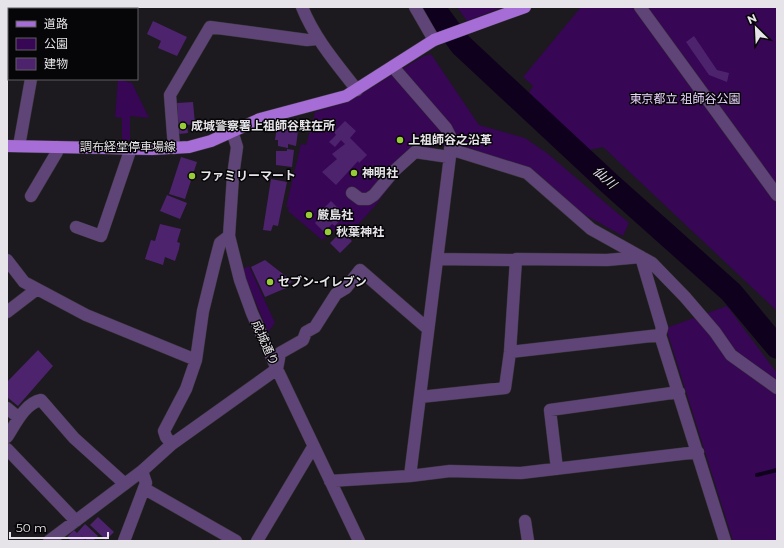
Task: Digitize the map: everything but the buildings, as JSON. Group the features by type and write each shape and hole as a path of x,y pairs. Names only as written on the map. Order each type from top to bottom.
{"main road":[{"name":"調布経堂停車場線","path":"13,146 174,148 211,141 260,119 346,96 437,39 525,7"}],"street":[{"path":"302,7 311,28 357,90"},
{"path":"415,7 437,39"},
{"path":"640,7 777,195"},
{"path":"174,148 170,95 210,27 307,40 318,38"},
{"path":"393,67 446,128 452,140 449,153 410,476"},
{"path":"13,146 31,80"},
{"name":"成城通り","path":"232,131 237,147 233,176 229,236 240,280 252,314 277,369 359,541"},
{"path":"31,196 57,152 57,147"},
{"path":"76,227 101,236 131,148"},
{"path":"352,193 360,199 368,199 374,195 394,171 415,152 449,153 527,173 591,229 652,263 685,297 715,332 731,355 777,388"},
{"path":"172,444 166,437 164,431 186,389 196,360 203,311 220,243 229,236"},
{"path":"437,259 606,260 641,257"},
{"path":"641,257 662,328 660,335 725,541"},
{"path":"7,260 11,274 86,315 196,360"},
{"path":"420,397 505,388 510,352 516,260"},
{"path":"49,541 142,471 172,444 277,369 280,353 303,340 306,332 315,327 336,294 346,288 360,270 428,329"},
{"path":"7,312 37,289"},
{"path":"510,352 660,335"},
{"path":"557,469 550,410 679,392"},
{"path":"7,438 19,418 34,401 41,400 74,438 125,484"},
{"path":"7,408 19,418"},
{"path":"257,541 313,447"},
{"path":"7,449 76,521"},
{"path":"330,481 410,476 450,471 521,473 698,452"},
{"path":"124,541 144,488 146,479 142,471"},
{"path":"144,488 236,541"},
{"path":"525,522 528,541"}],"green space":[{"path":"457,7 503,7 467,21"},
{"name":"東京都立 祖師谷公園","path":"581,7 777,7 777,311 603,147 589,150 525,100 533,86 523,77"},
{"path":"431,54 479,125 525,138 547,153 629,223 623,236 576,210 535,172 470,148 440,145 431,147 410,160 375,206 354,229 344,224 322,240 288,211 289,207 286,207 301,144 306,145 315,112 349,101 422,57"},
{"path":"118,80 132,83 149,118 130,116 130,140 122,141 122,118 115,117"},
{"path":"249,266 275,323 268,332 242,269"},
{"path":"727,306 777,373 777,541 733,541 666,328"}],"waterway":[{"name":"仙川","path":"433,7 461,45 609,183 731,292 777,347"},
{"path":"757,475 777,470"}],"place":[{"name":"成城警察署上祖師谷駐在所","path":"183,126"},
{"name":"上祖師谷之沿革","path":"400,140"},
{"name":"神明社","path":"354,173"},
{"name":"ファミリーマート","path":"192,176"},
{"name":"厳島社","path":"309,215"},
{"name":"秋葉神社","path":"328,232"},
{"name":"セブン-イレブン","path":"270,282"}]}
